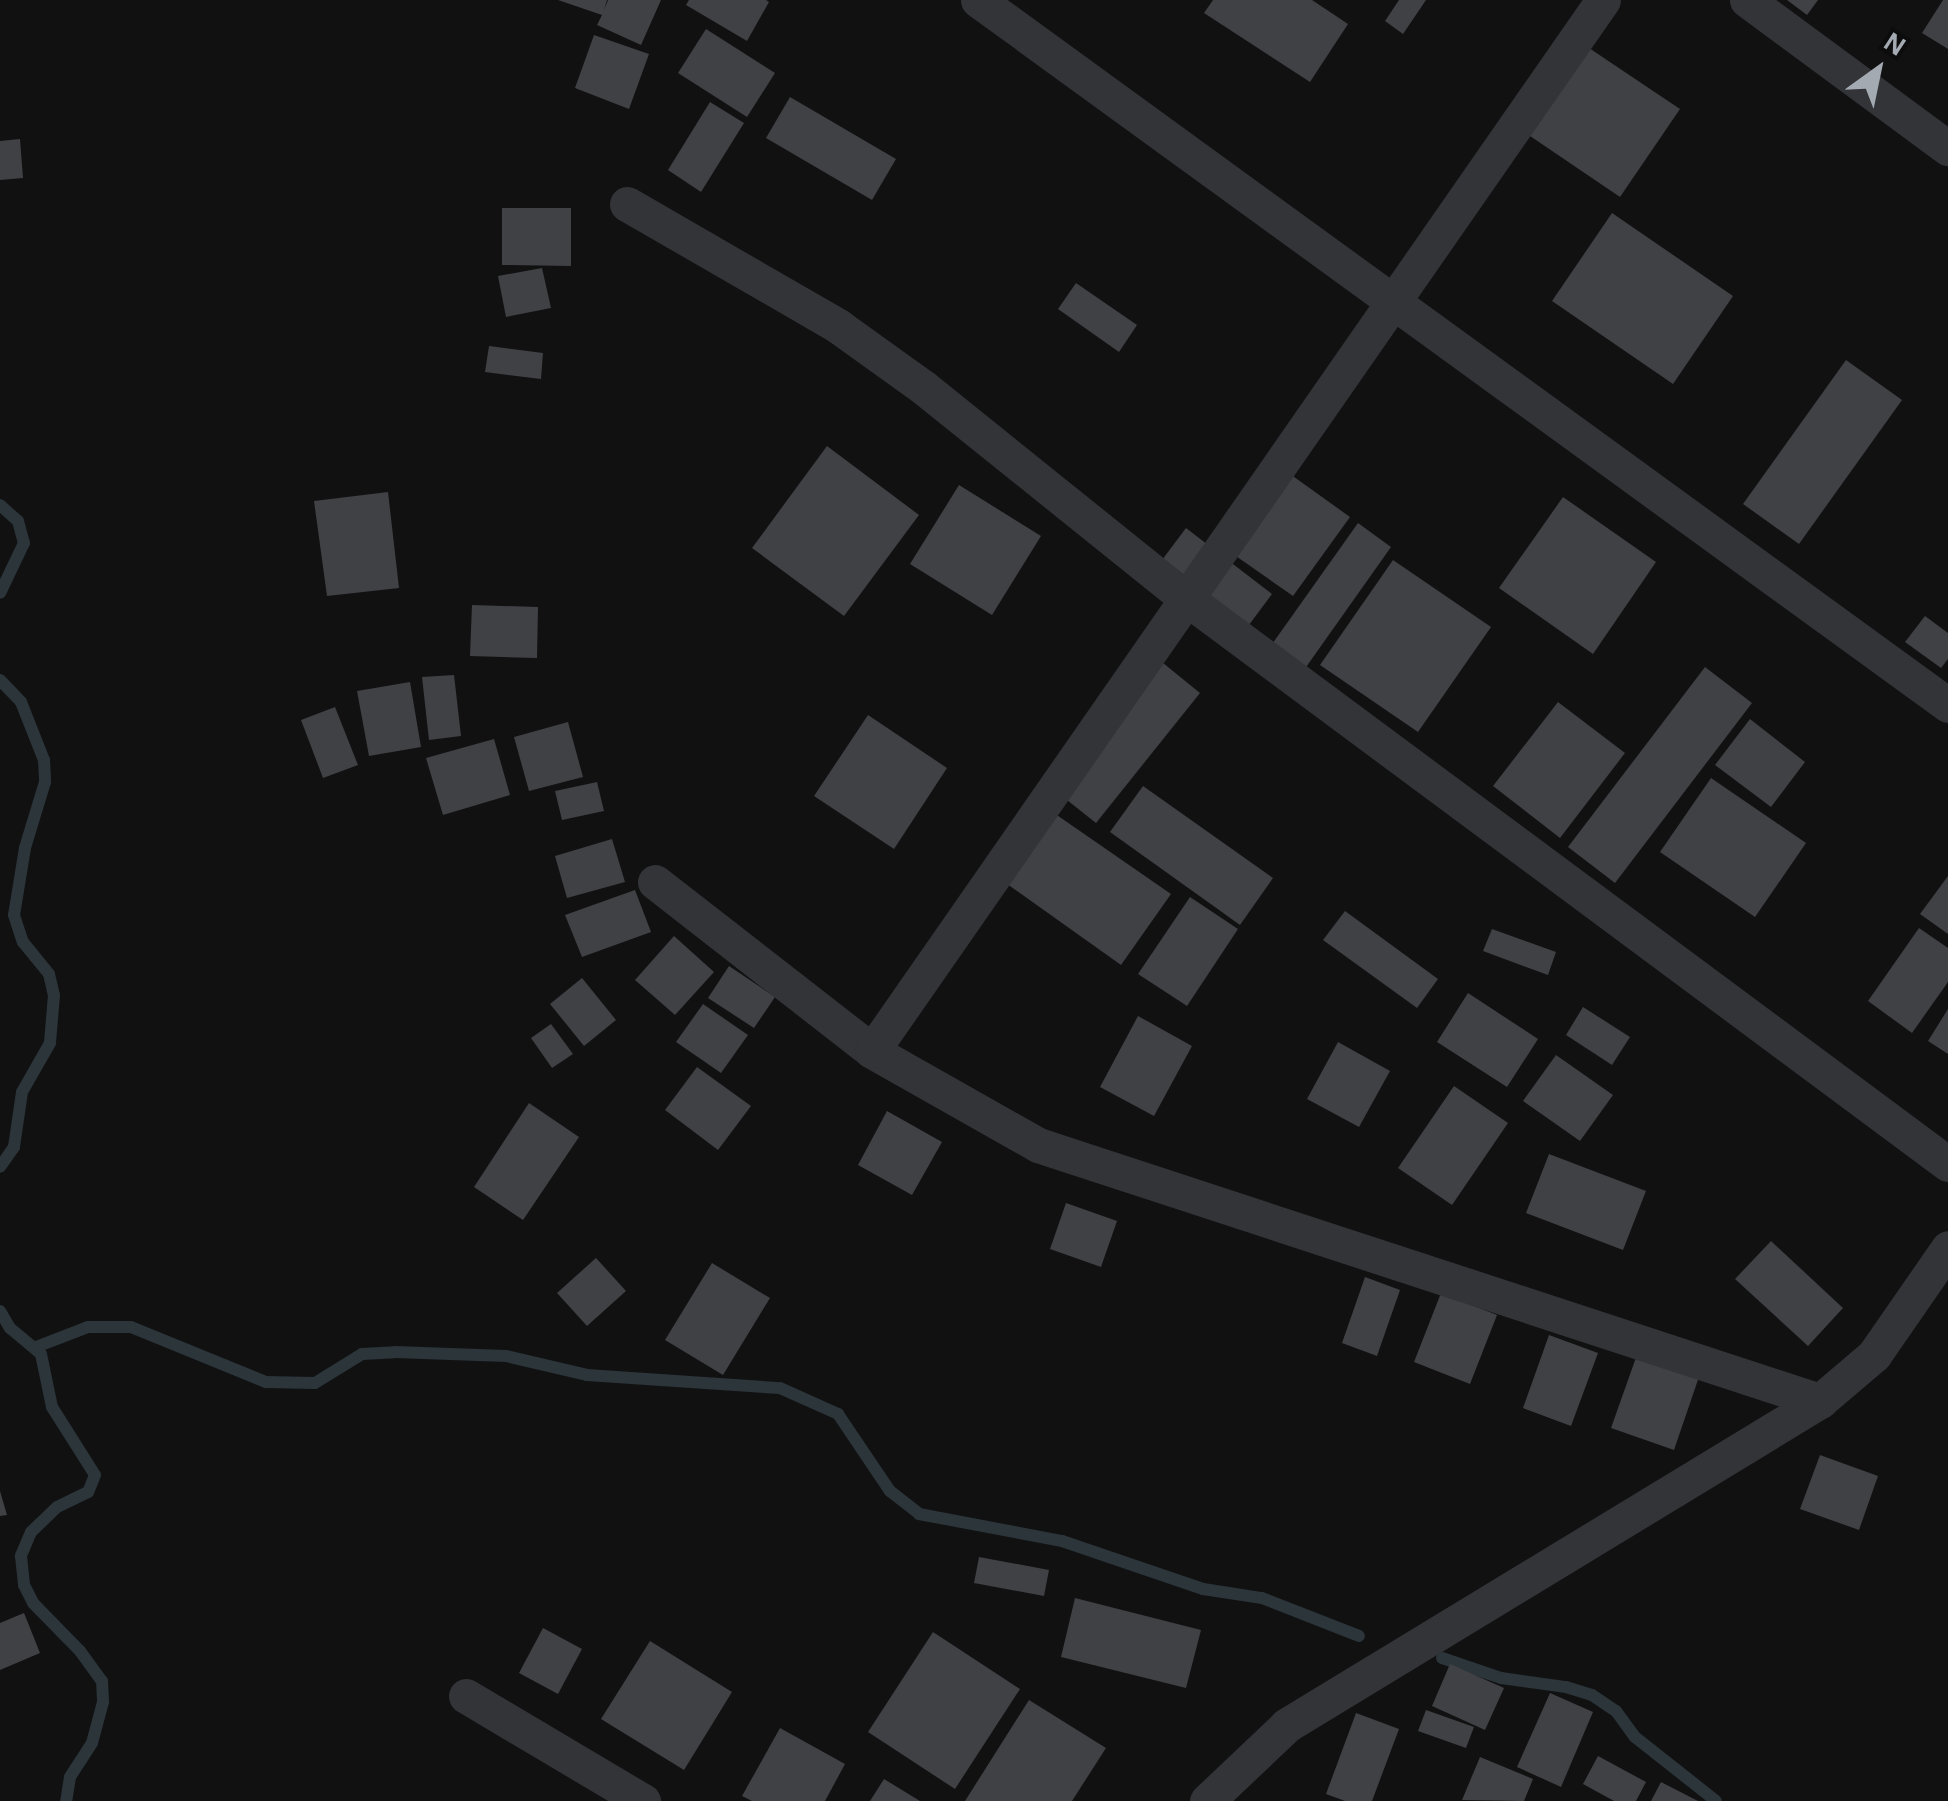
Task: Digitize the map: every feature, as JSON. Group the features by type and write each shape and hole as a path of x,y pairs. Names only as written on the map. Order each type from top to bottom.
{"street":[{"path":"978,0 1948,706"},
{"path":"872,1051 1603,0"},
{"path":"1747,0 1948,148"},
{"path":"627,204 838,326 923,387 1187,599 1948,1164"},
{"path":"655,882 872,1051 1038,1145 1820,1401"},
{"path":"1207,1801 1287,1725 1820,1401 1874,1355 1948,1248"},
{"path":"466,1696 642,1801"}],"building":[{"path":"558,0 607,0 604,10 608,0 661,0 641,45 597,25 602,15"},
{"path":"689,0 769,2 747,41 686,5"},
{"path":"1213,0 1312,0 1348,24 1310,82 1204,13"},
{"path":"1399,0 1426,0 1403,34 1385,21"},
{"path":"1787,0 1818,0 1807,15"},
{"path":"1943,0 1948,0 1948,49 1922,33"},
{"path":"706,29 775,73 747,117 678,73"},
{"path":"594,35 649,54 629,109 575,88"},
{"path":"1589,48 1680,109 1620,197 1530,136"},
{"path":"790,97 896,159 872,200 766,138"},
{"path":"710,102 744,123 701,192 668,170"},
{"path":"20,139 23,178 0,180 0,141"},
{"path":"502,208 571,208 571,266 502,265"},
{"path":"1612,213 1733,296 1673,384 1552,301"},
{"path":"542,268 551,308 506,317 498,276"},
{"path":"1076,283 1137,325 1119,352 1058,309"},
{"path":"489,346 543,353 541,379 485,372"},
{"path":"1846,360 1902,400 1799,544 1743,504"},
{"path":"827,446 919,515 844,616 752,548"},
{"path":"1290,474 1350,517 1293,596 1233,554"},
{"path":"959,485 1041,536 992,615 910,564"},
{"path":"388,492 399,588 327,596 314,501"},
{"path":"1563,497 1656,562 1593,654 1499,588"},
{"path":"1358,523 1391,547 1304,670 1270,647"},
{"path":"1186,528 1272,594 1240,637 1153,572"},
{"path":"1393,560 1491,627 1418,732 1320,665"},
{"path":"472,605 538,607 537,658 470,656"},
{"path":"1925,616 1948,633 1948,659 1941,668 1905,642"},
{"path":"1147,650 1200,693 1096,823 1043,781"},
{"path":"1705,667 1752,703 1615,883 1568,847"},
{"path":"454,675 461,736 429,740 422,677"},
{"path":"410,682 421,747 369,756 357,691"},
{"path":"1558,702 1625,753 1560,838 1493,786"},
{"path":"335,707 358,765 323,778 301,720"},
{"path":"868,715 947,768 894,849 814,796"},
{"path":"1750,719 1805,762 1771,807 1715,765"},
{"path":"568,722 583,777 529,791 514,737"},
{"path":"494,739 510,795 443,815 426,758"},
{"path":"1711,778 1806,843 1755,917 1660,852"},
{"path":"597,782 604,811 562,820 555,791"},
{"path":"1143,786 1273,878 1240,925 1110,832"},
{"path":"1038,802 1171,894 1121,965 989,871"},
{"path":"612,839 625,882 567,898 555,856"},
{"path":"1948,876 1948,934 1920,914"},
{"path":"635,890 651,932 582,957 565,915"},
{"path":"1190,897 1238,929 1187,1006 1138,974"},
{"path":"1345,911 1438,979 1417,1008 1323,940"},
{"path":"1919,928 1948,948 1948,982 1912,1033 1868,1001"},
{"path":"1492,929 1556,952 1548,975 1483,951"},
{"path":"674,936 714,972 675,1015 635,980"},
{"path":"729,966 775,997 754,1028 708,998"},
{"path":"582,978 616,1020 584,1046 550,1004"},
{"path":"1468,993 1538,1039 1507,1087 1437,1042"},
{"path":"703,1004 748,1035 721,1073 676,1042"},
{"path":"1583,1007 1630,1037 1612,1065 1566,1035"},
{"path":"1948,1009 1948,1054 1928,1041"},
{"path":"1138,1016 1192,1046 1154,1116 1100,1087"},
{"path":"551,1024 573,1054 552,1068 531,1038"},
{"path":"1338,1042 1390,1071 1359,1127 1307,1099"},
{"path":"1556,1055 1613,1095 1580,1141 1523,1101"},
{"path":"697,1067 751,1106 718,1150 665,1110"},
{"path":"1454,1086 1508,1123 1452,1205 1398,1168"},
{"path":"529,1103 579,1137 523,1220 474,1187"},
{"path":"887,1111 942,1142 912,1195 858,1165"},
{"path":"1549,1154 1646,1191 1623,1250 1526,1213"},
{"path":"1066,1203 1117,1221 1101,1267 1050,1249"},
{"path":"1771,1241 1843,1308 1808,1346 1735,1279"},
{"path":"596,1258 626,1291 587,1326 557,1293"},
{"path":"712,1263 770,1298 723,1375 665,1340"},
{"path":"1365,1277 1400,1290 1377,1356 1342,1343"},
{"path":"1441,1293 1497,1315 1470,1384 1414,1362"},
{"path":"1549,1335 1598,1353 1571,1426 1523,1408"},
{"path":"1639,1349 1701,1371 1674,1450 1611,1428"},
{"path":"1820,1455 1878,1476 1859,1530 1800,1509"},
{"path":"0,1491 7,1515 0,1516"},
{"path":"979,1557 1049,1570 1044,1596 974,1583"},
{"path":"1075,1598 1201,1630 1186,1688 1061,1657"},
{"path":"24,1613 40,1653 0,1670 0,1623"},
{"path":"543,1628 582,1649 558,1694 519,1673"},
{"path":"933,1632 1020,1689 955,1789 868,1732"},
{"path":"650,1641 732,1692 684,1770 601,1719"},
{"path":"1450,1664 1504,1688 1485,1730 1432,1706"},
{"path":"1550,1693 1593,1712 1561,1787 1517,1767"},
{"path":"1029,1700 1106,1748 1072,1801 965,1801"},
{"path":"1426,1710 1474,1727 1466,1748 1418,1731"},
{"path":"1356,1713 1399,1729 1372,1801 1345,1801 1326,1794"},
{"path":"780,1728 845,1764 825,1801 752,1801 742,1796"},
{"path":"1598,1756 1646,1782 1636,1801 1614,1801 1583,1784"},
{"path":"1480,1757 1533,1779 1524,1801 1462,1800"},
{"path":"884,1779 920,1801 870,1801"},
{"path":"1661,1782 1698,1801 1651,1801"}],"waterway":[{"path":"0,505 18,521 24,543 0,593"},
{"path":"0,680 21,702 44,760 45,782 25,848 14,915 23,942 49,974 54,995 50,1043 22,1092 14,1147 0,1167"},
{"path":"0,1311 10,1328 41,1354 52,1407 95,1475 88,1492 57,1507 31,1532 21,1556 24,1585 33,1603 80,1651 102,1681 103,1702 92,1743 70,1777 66,1801"},
{"path":"36,1347 88,1327 131,1327 266,1382 315,1383 362,1354 395,1352 506,1356 587,1375 780,1388 838,1414 890,1491 919,1514 1062,1541 1203,1589 1262,1598 1359,1636"},
{"path":"1442,1658 1501,1678 1566,1687 1592,1695 1616,1711 1635,1737 1716,1801"}]}
